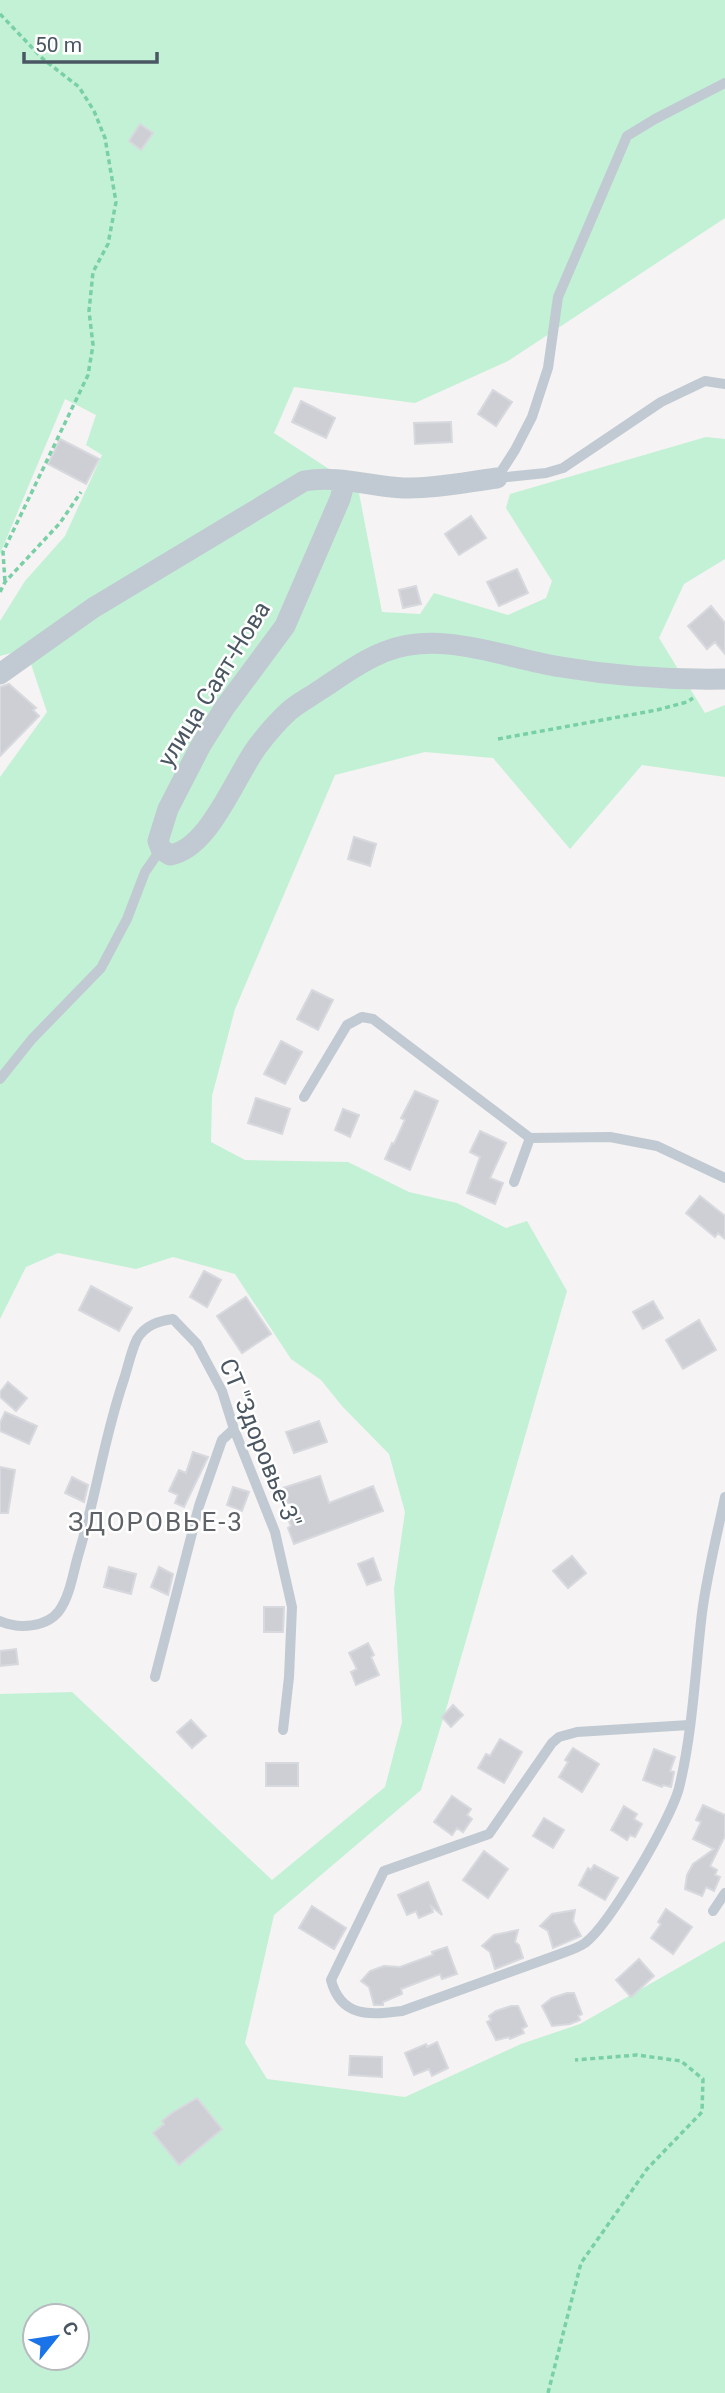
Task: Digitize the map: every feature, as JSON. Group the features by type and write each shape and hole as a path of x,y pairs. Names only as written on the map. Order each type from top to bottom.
{"street":[{"path":"0,674 103,601 304,481 322,478 405,488 497,478"},
{"name":"улица Саят-Нова","path":"161,849 158,841 168,809 201,745 225,707 285,626 340,499 345,481"},
{"path":"161,849 170,855 181,853 197,840 257,747 290,711 356,666 384,652 409,645 434,643 472,648 561,667 658,678 715,679"}],"lane":[{"path":"497,478 532,416 548,368 558,297 627,136 725,83"},
{"path":"497,478 546,473 563,468 661,402 705,381 725,384"},
{"path":"0,1079 33,1039 101,968 127,919 145,872 161,849"},
{"path":"304,1097 347,1025 362,1017 373,1019 530,1138 610,1137 657,1146 725,1178"},
{"path":"514,1182 530,1138"},
{"name":"СТ \"Здоровье-3\"","path":"0,1620 10,1625 31,1626 47,1621 58,1612 93,1507 112,1413 138,1338 158,1321 173,1319 183,1326 197,1344 222,1391 234,1429 275,1532 292,1607 289,1677 283,1730"},
{"path":"155,1677 199,1506 222,1440 234,1429"},
{"path":"690,1726 577,1732 559,1737 489,1834 384,1871 331,1980 339,2000 351,2010 377,2014 402,2011 584,1944 613,1910 663,1825 678,1790 690,1726 703,1609 725,1497"},
{"path":"713,1911 725,1893"}],"path":[{"path":"0,14 43,59 79,87 94,111 104,138 116,202 108,244 93,272 89,311 93,345 88,375 3,552 5,582"},
{"path":"0,592 5,582 60,523 81,492"},
{"path":"498,739 687,702 715,679"},
{"path":"548,2393 581,2263 647,2169 702,2112 703,2078 681,2061 637,2054 575,2060"}],"green space":[{"path":"0,0 725,0 725,218 508,361 415,403 294,387 274,433 358,488 382,612 420,614 434,593 508,615 546,598 552,581 506,508 510,494 706,437 725,439 725,559 684,584 659,638 705,713 725,705 725,777 642,765 570,849 493,758 425,752 335,775 235,1009 212,1096 211,1142 245,1160 348,1162 409,1192 457,1203 506,1228 527,1221 567,1291 421,1790 274,1915 245,2043 267,2079 405,2097 521,2044 580,2024 725,1941 725,2393 0,2393 0,1694 72,1692 272,1880 385,1787 402,1722 394,1589 405,1512 389,1454 342,1406 321,1380 291,1359 235,1274 173,1257 136,1269 58,1253 26,1267 0,1319 0,777 47,712 26,649 0,656 0,621 25,581 65,536 102,455 86,445 96,415 65,399 0,554"}],"building":[{"path":"140,124 153,133 141,150 129,141"},
{"path":"493,390 512,402 496,426 478,414"},
{"path":"301,401 335,418 326,438 292,422"},
{"path":"451,422 452,442 415,444 414,423"},
{"path":"60,439 99,459 86,484 48,464"},
{"path":"471,516 486,538 459,555 445,534"},
{"path":"517,569 528,593 499,606 487,582"},
{"path":"416,586 421,604 403,608 399,590"},
{"path":"711,606 725,623 725,654 715,642 707,649 688,626"},
{"path":"9,684 36,708 33,710 39,716 0,756 0,687"},
{"path":"354,837 376,844 370,866 348,859"},
{"path":"312,990 333,1000 318,1030 297,1019"},
{"path":"281,1041 302,1052 285,1084 264,1074"},
{"path":"415,1091 438,1101 410,1170 385,1159 405,1120 401,1118"},
{"path":"256,1098 290,1109 282,1134 248,1123"},
{"path":"343,1109 359,1115 350,1137 335,1130"},
{"path":"480,1131 506,1143 490,1178 503,1183 495,1204 467,1193 480,1157 470,1152"},
{"path":"700,1196 725,1216 725,1239 718,1233 715,1237 686,1213"},
{"path":"204,1271 221,1280 207,1307 190,1297"},
{"path":"91,1286 132,1308 119,1331 79,1310"},
{"path":"246,1297 271,1334 242,1353 217,1316"},
{"path":"653,1301 663,1318 643,1329 633,1312"},
{"path":"699,1320 716,1350 683,1369 666,1340"},
{"path":"8,1382 27,1398 16,1411 0,1397 0,1392"},
{"path":"5,1412 37,1426 29,1444 0,1431"},
{"path":"319,1421 327,1442 294,1453 286,1432"},
{"path":"193,1452 208,1457 184,1507 175,1503 178,1495 169,1491 179,1470 186,1473"},
{"path":"0,1467 15,1470 8,1513 0,1513"},
{"path":"320,1476 329,1503 373,1486 383,1511 294,1544 287,1517 292,1515 283,1488"},
{"path":"72,1477 88,1485 84,1502 65,1493"},
{"path":"233,1487 249,1492 242,1511 227,1505"},
{"path":"572,1556 586,1573 568,1588 553,1571"},
{"path":"373,1558 381,1580 367,1585 358,1564"},
{"path":"109,1567 136,1574 131,1594 104,1587"},
{"path":"159,1567 173,1574 168,1595 151,1587"},
{"path":"264,1607 284,1607 283,1632 264,1632"},
{"path":"368,1643 379,1675 356,1685 351,1672 357,1669 349,1653"},
{"path":"16,1649 18,1664 0,1666 0,1651"},
{"path":"453,1705 463,1715 451,1727 442,1717"},
{"path":"191,1720 206,1736 192,1748 177,1732"},
{"path":"500,1739 522,1752 504,1783 478,1768 486,1754 490,1756"},
{"path":"573,1748 599,1764 582,1792 559,1777"},
{"path":"654,1749 675,1757 670,1771 674,1772 671,1787 662,1787 643,1780"},
{"path":"266,1763 298,1763 298,1786 266,1786"},
{"path":"452,1796 471,1809 467,1815 472,1819 463,1832 457,1828 452,1835 434,1822"},
{"path":"703,1805 725,1815 725,1836 710,1866 717,1870 715,1875 720,1877 714,1891 706,1887 702,1896 685,1889 687,1875 693,1864 714,1849 693,1839 701,1822 696,1820"},
{"path":"624,1806 637,1814 634,1819 642,1824 635,1837 630,1835 627,1840 611,1830"},
{"path":"544,1818 564,1830 553,1848 533,1836"},
{"path":"484,1851 508,1869 488,1898 463,1880"},
{"path":"594,1865 618,1878 605,1900 579,1885 588,1868 591,1870"},
{"path":"428,1882 442,1915 431,1906 433,1912 419,1918 416,1911 407,1915 398,1895"},
{"path":"312,1906 346,1928 334,1949 299,1928"},
{"path":"666,1909 692,1927 673,1954 651,1938 661,1924 658,1922"},
{"path":"575,1910 573,1921 581,1936 553,1948 548,1931 540,1926 552,1914"},
{"path":"518,1930 515,1942 519,1945 523,1958 495,1969 490,1952 482,1946 494,1935"},
{"path":"447,1947 457,1974 442,1979 440,1974 401,1989 402,1994 383,2002 383,2005 374,2005 369,1987 361,1981 370,1971 384,1966 400,1967"},
{"path":"639,1959 654,1976 631,1997 616,1980"},
{"path":"574,1993 582,2014 578,2016 580,2020 552,2026 542,2006 552,1998"},
{"path":"511,2006 518,2006 527,2026 522,2029 524,2033 510,2039 496,2040 487,2022 491,2020 489,2016"},
{"path":"437,2042 448,2068 432,2076 429,2069 414,2075 405,2053"},
{"path":"350,2056 382,2057 382,2077 349,2075"},
{"path":"197,2098 222,2129 179,2165 153,2133 172,2113"}],"district":[{"name":"ЗДОРОВЬЕ-3","path":"156,1522"}]}
